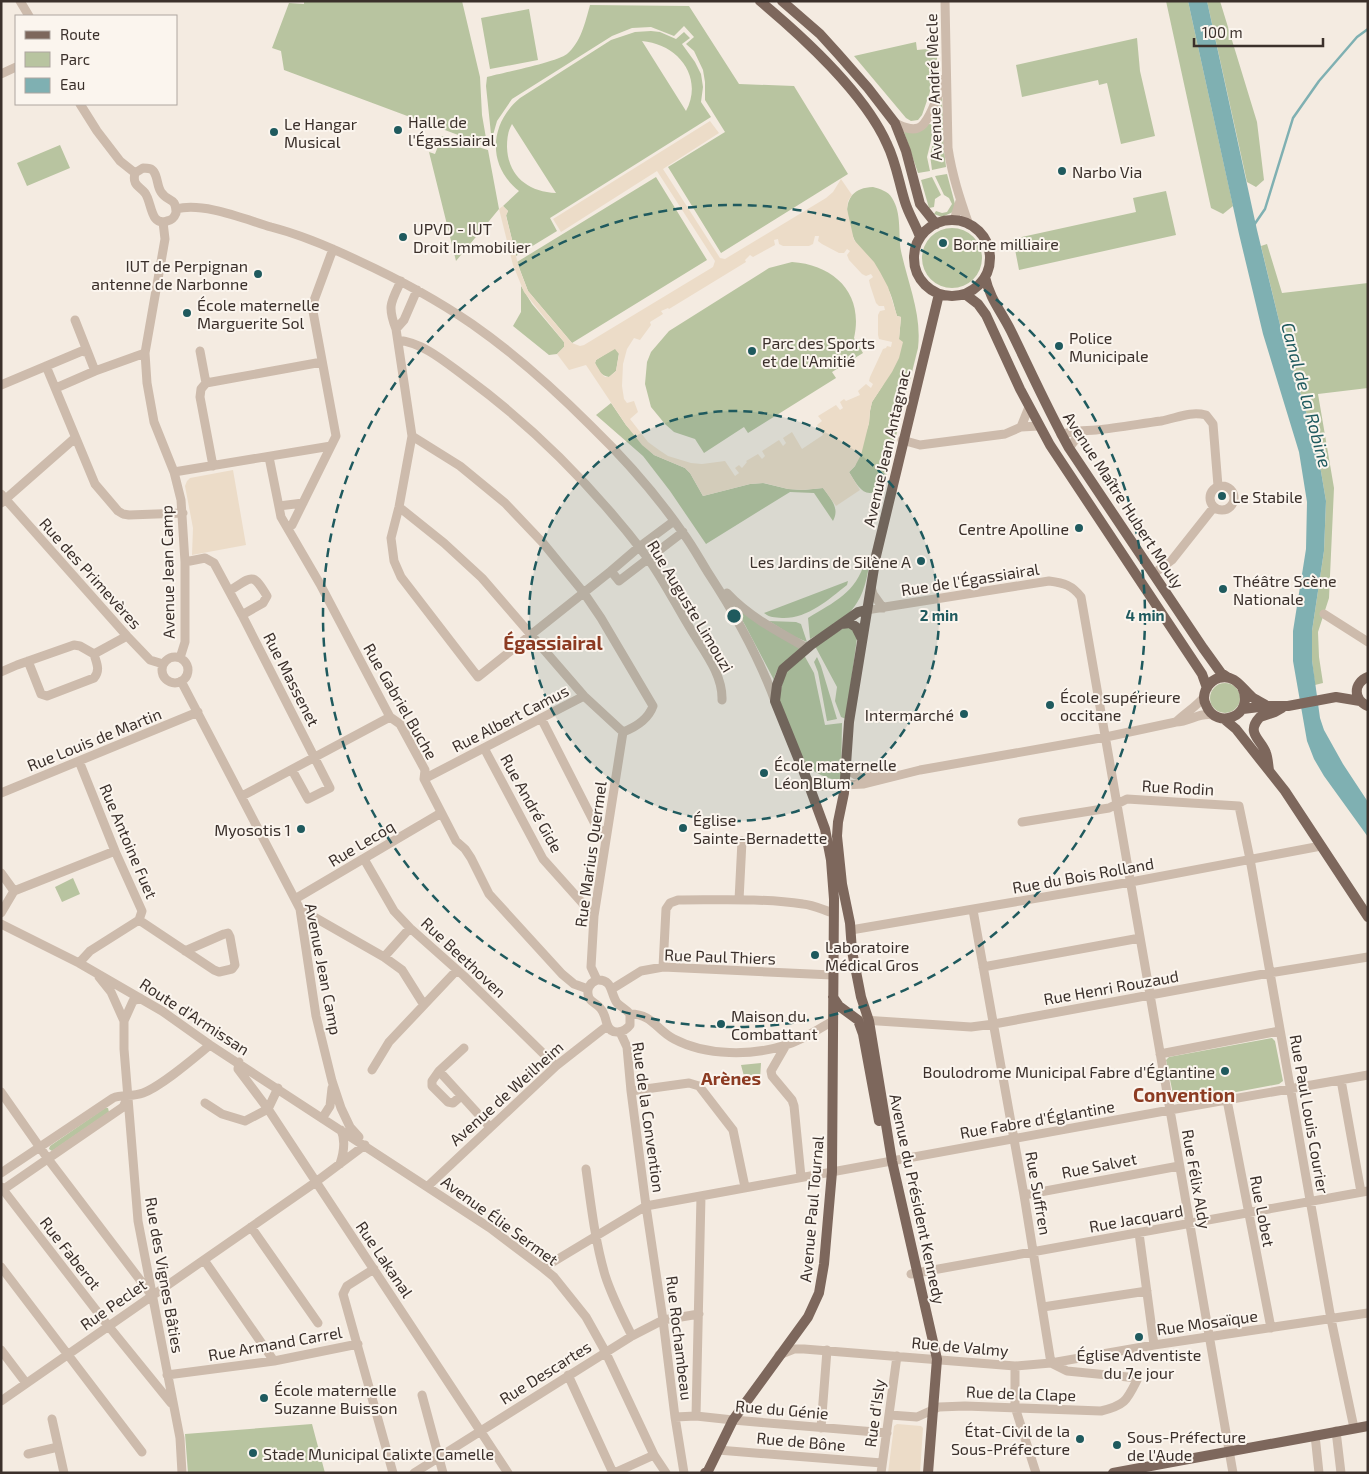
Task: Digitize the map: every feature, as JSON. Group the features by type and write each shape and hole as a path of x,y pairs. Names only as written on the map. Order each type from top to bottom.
{"main road":[{"path":"760,1 823,60 867,109 879,127 894,161 904,202 916,224 920,238"},
{"path":"782,1 839,55 895,123 906,151 920,204 936,224"},
{"path":"954,220 969,225 980,233 988,246 990,260 985,276 980,284 965,294 952,296 939,294 929,289 921,281 916,270 915,248 927,229 936,224 954,220"},
{"name":"Avenue Maître Hubert Mouly","path":"985,276 990,296 1003,316 1061,435 1203,648 1221,673 1227,677"},
{"name":"Avenue Jean Antagnac","path":"845,786 849,722 870,586 902,440 939,294"},
{"name":"Avenue Maître Hubert Mouly","path":"965,294 978,304 986,314 1039,426 1068,474 1202,674 1205,692"},
{"path":"775,701 777,686 783,670 807,648 858,612 866,610"},
{"path":"841,624 850,623 862,634"},
{"path":"1267,706 1251,696 1233,679 1227,677 1215,680 1205,692 1205,704 1213,715 1224,719 1236,730 1285,791 1368,917"},
{"path":"1224,719 1236,716 1242,710 1267,706 1288,706 1331,698 1358,685 1367,677"},
{"path":"1358,685 1356,692 1364,704"},
{"path":"1242,687 1246,697 1242,710 1242,726 1269,771"},
{"path":"1331,698 1364,704"},
{"name":"Avenue Paul Tournal","path":"705,1473 732,1420 778,1355 808,1317 819,1293 824,1264 832,1172 834,899 831,860 825,829 775,701"},
{"path":"1269,771 1266,753 1254,734 1254,724 1262,715 1288,706"},
{"name":"Avenue du Président Kennedy","path":"845,786 838,820 837,836 842,884 861,997 869,1021 889,1162"},
{"path":"833,997 839,1006 858,1020"},
{"path":"845,1011 851,1011 858,1006 861,997"},
{"name":"Avenue du Président Kennedy","path":"858,1020 863,1034 889,1162 934,1359 929,1403 934,1409 928,1473"},
{"path":"1113,1473 1152,1469 1229,1451 1368,1426"}],"street":[{"path":"20,1 28,15"},
{"name":"Avenue André Mècle","path":"945,1 948,148 951,169 969,225"},
{"path":"1,74 15,67"},
{"path":"895,123 909,129 919,128 926,123 946,74"},
{"path":"81,105 97,131 120,161 135,173"},
{"path":"143,168 150,168 154,171 160,191 165,197 173,200 176,209 174,217 170,221 156,220 152,214 149,200 143,190 134,183 135,173 143,168"},
{"path":"954,220 960,201"},
{"path":"176,209 185,207 198,208 228,214 305,237 401,281 473,325 559,394 619,453 683,532 730,605 759,663 775,701"},
{"name":"Avenue Jean Camp","path":"163,222 164,239 145,353 147,384 154,422 174,472 182,500 185,562 185,642 180,658"},
{"path":"291,528 336,436 312,306 333,249"},
{"path":"401,281 390,306 398,340 412,436 391,538 394,561 401,576 478,677 674,521"},
{"path":"396,329 404,320 417,290"},
{"path":"74,320 95,371"},
{"name":"Rue Auguste Limouzi","path":"398,340 410,342 433,354 477,386 523,423 562,460 607,508 648,558 714,667 722,688 722,700"},
{"path":"1,385 82,351 88,353"},
{"path":"200,351 206,383"},
{"path":"56,388 95,371 145,353"},
{"path":"213,466 200,398 200,389 206,383 322,362"},
{"path":"46,366 95,484 118,511 129,515 183,513"},
{"path":"1022,426 1029,407"},
{"path":"1061,435 1068,431 1082,431 1164,420 1183,415 1199,413 1206,415 1213,424 1218,486"},
{"path":"902,440 920,445 1005,434 1022,426 1039,426"},
{"path":"1069,448 1082,431"},
{"path":"399,506 444,543 482,578 584,696 623,732 636,727 650,714 653,706 601,618 584,593 543,543 505,503 460,466 412,436"},
{"path":"3,499 75,438"},
{"path":"174,472 331,446"},
{"name":"Rue Gabriel Buche","path":"269,457 281,517 291,528 390,717 400,724 425,770 424,779 456,841 471,858 489,894 562,974 574,984 588,989"},
{"path":"1218,486 1230,488 1234,494 1234,501 1230,508 1222,510 1214,507 1210,501 1210,493 1218,486"},
{"name":"Rue des Primevères","path":"3,499 150,660 163,664"},
{"path":"279,506 303,503"},
{"path":"1153,574 1172,560 1214,507"},
{"path":"611,572 619,581 683,532"},
{"name":"Rue Massenet","path":"185,562 206,558 211,560 242,615 330,788 308,799 292,770"},
{"path":"708,572 735,602 807,648"},
{"path":"229,591 248,579 253,578 258,580 267,596 264,603 242,615"},
{"name":"Rue de l'Égassiairal","path":"866,610 1049,581 1065,583 1075,590 1081,598 1117,804"},
{"path":"862,634 870,619 883,608 870,586"},
{"path":"1324,614 1368,642"},
{"path":"94,654 127,636"},
{"path":"1,672 28,661 74,645 80,646 94,654 98,667 94,678 47,696 41,694 28,661"},
{"name":"Avenue Jean Camp","path":"163,664 172,657 180,658 187,668 186,675 181,681 296,899 300,909 316,1016 332,1081 350,1127 365,1145"},
{"path":"163,664 162,672 166,679 173,682 181,681"},
{"path":"1176,722 1184,714 1196,707 1205,692"},
{"name":"Rue Albert Camus","path":"424,779 584,696"},
{"name":"Rue Louis de Martin","path":"1,793 198,712"},
{"path":"807,780 821,786 864,784 907,773 1184,722 1206,714 1213,715"},
{"path":"242,796 390,717"},
{"path":"541,718 596,826 606,834"},
{"name":"Rue Marius Quermel","path":"597,980 591,967 594,916 623,732"},
{"name":"Rue André Gide","path":"484,748 542,858 594,916"},
{"name":"Rue Antoine Fuet","path":"79,761 142,912 139,920 90,951 79,963"},
{"path":"845,763 850,772 857,776 889,772 907,773"},
{"name":"Rue Rodin","path":"1022,822 1109,808 1128,799 1239,806"},
{"name":"Rue Félix Aldy","path":"1117,804 1233,1473"},
{"name":"Rue Paul Louis Courier","path":"1239,806 1331,1319 1354,1428"},
{"name":"Rue Lecoq","path":"296,899 441,813"},
{"path":"739,900 742,841"},
{"name":"Rue du Bois Rolland","path":"851,930 1131,882 1321,846"},
{"path":"1,913 14,891 115,851"},
{"name":"Rue Beethoven","path":"364,859 394,911 556,1066"},
{"path":"1,873 14,891"},
{"path":"664,967 666,909 670,904 678,900 739,900 802,904 818,906 833,913"},
{"path":"300,909 384,957 402,970 424,1005"},
{"name":"Rue Suffren","path":"973,910 1034,1252 1051,1363"},
{"path":"139,920 214,970 219,972 232,969 235,965 228,933 217,936 186,951"},
{"name":"Route d'Armissan","path":"1,924 96,972 162,1011 210,1045 365,1145"},
{"path":"384,957 410,928"},
{"path":"984,967 1140,938"},
{"name":"Rue Henri Rouzaud","path":"858,1020 972,1026 994,1024 1269,973 1368,957"},
{"name":"Rue Paul Thiers","path":"612,989 641,972 664,967 832,975"},
{"path":"372,1070 390,1042 457,970"},
{"name":"Rue des Vignes Bâties","path":"96,972 111,992 124,1021 124,1049 138,1221 180,1438 182,1473"},
{"path":"630,1014 630,1025 620,1032 612,1030 608,1026 605,1015 599,1006 589,998 588,989 591,983 597,980 606,981 619,1005 630,1014 637,1014 648,1018 672,1038 703,1050 726,1052 759,1050 786,1045 834,1021"},
{"name":"Rue des Vignes Bâties","path":"124,1021 133,1001 140,998"},
{"name":"Avenue de Weilheim","path":"428,1186 556,1066 608,1026"},
{"path":"1160,1054 1279,1031"},
{"name":"Rue de la Convention","path":"620,1032 627,1047 646,1206"},
{"path":"1,1173 113,1098 119,1095 128,1097 144,1093 210,1045"},
{"path":"786,1045 771,1071 772,1076 792,1100 794,1106 801,1177"},
{"path":"461,1096 453,1103 448,1102 432,1086 432,1081 464,1048"},
{"name":"Rue Lakanal","path":"239,1062 238,1069 268,1109 508,1473"},
{"path":"439,1072 490,1127"},
{"name":"Rue Fabre d'Églantine","path":"646,1206 1368,1075"},
{"path":"1341,1080 1364,1191"},
{"name":"Avenue Jean Camp","path":"323,1117 330,1106 332,1081"},
{"path":"631,1091 689,1083 699,1086 733,1130 744,1187"},
{"path":"205,1103 222,1114 245,1121 268,1109 278,1088"},
{"path":"1,1092 48,1159 152,1296"},
{"path":"2,1189 123,1107 128,1097"},
{"name":"Rue Lobet","path":"1227,1100 1271,1328"},
{"path":"323,1117 334,1116 341,1108"},
{"path":"340,1164 344,1137 341,1130"},
{"name":"Rue Peclet","path":"1,1400 204,1260 365,1145"},
{"name":"Avenue Élie Sermet","path":"365,1145 490,1228 554,1278 586,1317 605,1351 654,1455 666,1473"},
{"name":"Rue Salvet","path":"1024,1195 1179,1166"},
{"path":"586,1169 596,1236 605,1275 614,1301 632,1336"},
{"name":"Rue Faberot","path":"2,1189 173,1405"},
{"name":"Rue Jacquard","path":"914,1274 1364,1191"},
{"path":"696,1416 701,1196"},
{"path":"543,1268 646,1206"},
{"name":"Rue Rochambeau","path":"646,1206 684,1473"},
{"path":"251,1227 318,1323"},
{"path":"1139,1233 1154,1345"},
{"path":"204,1260 274,1362"},
{"path":"1,1267 142,1452"},
{"path":"374,1269 347,1286 343,1294 393,1473"},
{"path":"1043,1307 1147,1291"},
{"name":"Rue Mosaïque","path":"1051,1363 1154,1345 1368,1313"},
{"name":"Rue Descartes","path":"414,1473 605,1351 663,1320 699,1314"},
{"name":"Rue Armand Carrel","path":"167,1375 274,1362 358,1344"},
{"name":"Rue de Valmy","path":"778,1355 794,1349 827,1350 1015,1366 1051,1363 1067,1371 1138,1378"},
{"path":"1,1350 26,1383"},
{"path":"821,1428 827,1350"},
{"name":"Rue d'Isly","path":"882,1468 897,1356"},
{"path":"1015,1366 1015,1407 1036,1473"},
{"path":"568,1375 614,1473 654,1455"},
{"name":"Rue de la Clape","path":"890,1415 917,1417 934,1409 965,1406 1101,1410 1116,1407 1126,1400 1138,1378"},
{"path":"422,1395 443,1473"},
{"name":"Rue du Génie","path":"675,1417 696,1416 887,1433"},
{"path":"52,1419 64,1473"},
{"path":"1336,1431 1341,1473"},
{"path":"1315,1435 1318,1473"},
{"path":"28,1454 58,1447"},
{"name":"Rue de Bône","path":"718,1450 882,1468"}],"green space":[{"path":"304,1 462,1 480,77 482,115 486,138 483,142 477,142 284,70 281,51 272,48 289,3 304,4"},
{"path":"1166,1 1188,1 1233,206 1223,214 1211,208"},
{"path":"1207,1 1220,1 1257,122 1264,180 1256,187 1247,182"},
{"path":"590,5 689,6 739,84 794,86 848,174 721,253 668,167 725,132 705,100 703,70 694,51 686,44 694,37 684,26 674,36 651,27 632,28 612,36 512,99 497,121 493,135 491,134 486,86 487,77 541,64 567,54 579,38"},
{"path":"529,9 538,60 490,69 481,18"},
{"path":"635,32 660,32 676,39 684,32 690,38 682,44 701,74 703,87 701,102 711,117 550,218 557,231 516,256 506,215 508,211 503,206 519,191 501,170 497,157 496,145 502,120 520,98 611,40","holes":["642,41 655,43 667,48 684,64 692,86 691,98 686,111","512,124 556,193 528,186 516,174 511,166 507,147 508,135"]},
{"path":"1137,38 1140,71 1155,136 1121,144 1107,83 1099,85 1098,80 1022,97 1016,65"},
{"path":"916,42 917,50 937,48 937,63 940,63 922,115 918,120 911,121 906,118 854,56"},
{"path":"942,96 946,167 932,170 930,155 938,123 931,122"},
{"path":"929,124 935,125 927,157 930,171 918,173 904,132"},
{"path":"442,136 488,150 499,209 456,261 429,152 435,154"},
{"path":"60,145 70,168 27,186 17,163"},
{"path":"947,174 955,204 953,212 942,217 934,214 936,211 947,212 952,204 949,198 944,195 935,176"},
{"path":"656,177 707,260 572,343 528,291 517,262"},
{"path":"932,177 941,195 935,199 934,207 929,208 921,180"},
{"path":"873,187 888,194 892,198 897,210 901,251 914,299 919,335 918,348 884,484 873,493 868,493 860,488 849,472 855,466 869,423 872,402 883,385 899,339 901,317 897,316 890,294 883,281 857,245 848,222 847,213 850,198 855,192"},
{"path":"1166,191 1176,235 1019,270 1013,239 1136,212 1133,198"},
{"path":"952,228 969,233 977,241 982,258 977,275 969,283 952,288 935,283 927,275 922,258 927,241 935,233"},
{"path":"1267,244 1282,293 1368,283 1368,388 1318,394 1334,488 1329,598 1318,632 1323,683 1315,685 1312,660 1312,631 1324,551 1326,501 1317,448 1281,329 1261,246"},
{"path":"792,262 807,264 821,269 843,285 850,295 855,308 854,338 863,353 832,372 836,378 748,433 744,427 704,453 695,439 674,432 651,407 645,384 647,362 651,352 669,331 769,268"},
{"path":"521,286 532,304 564,342 564,347 557,354 549,355 513,326 521,312"},
{"path":"615,348 619,353 616,371 609,377 600,372 595,363 596,360"},
{"path":"611,403 626,425 654,455 685,468 690,473 703,496 750,484 763,483 788,489 823,488 832,500 835,508 836,512 833,521 814,493 790,492 706,544 670,491 643,456 596,415"},
{"path":"865,561 869,565 866,580 862,592 851,611 834,625 810,639 808,618 843,596 850,589 861,572"},
{"path":"848,581 847,585 809,612 782,618 770,617 764,613"},
{"path":"734,606 803,647 781,666 774,680 745,625"},
{"path":"769,621 796,622 801,624 807,642 793,636"},
{"path":"847,626 853,629 857,638 846,719 841,717 835,701 837,687 815,646"},
{"path":"804,655 814,673 825,725 842,723 841,781 821,775 804,764 779,699 785,672"},
{"path":"817,657 837,719 827,721 818,672 814,662"},
{"path":"1225,683 1231,684 1239,692 1239,704 1231,712 1225,713 1219,712 1211,704 1210,698 1211,692 1219,684"},
{"path":"73,878 80,894 62,902 55,887"},
{"name":"Boulodrome Municipal Fabre d'Églantine","path":"1272,1038 1275,1041 1283,1081 1279,1084 1178,1103 1174,1099 1166,1060 1169,1057"},
{"path":"761,1063 760,1080 745,1080 741,1065"},
{"path":"105,1108 108,1108 109,1112 52,1151 49,1149 50,1146"},
{"name":"Stade Municipal Calixte Camelle","path":"312,1424 325,1473 188,1473 185,1434"}],"shaded area":[{"path":"710,121 719,133 663,169 720,258 725,259 826,198 833,192 841,179 852,195 848,201 847,209 854,240 874,262 888,287 897,316 901,317 899,339 903,342 899,358 892,372 872,402 861,455 849,472 860,490 836,506 823,488 788,489 764,483 750,484 703,496 690,473 685,468 654,455 642,445 626,425 586,365 569,370 557,354 564,347 564,342 524,292 513,265 499,209 503,206 508,211 506,216 519,268 528,291 572,343 580,346 713,267 715,261 657,171 561,232 553,219","holes":["815,236 819,236 818,241 822,244 839,253 844,253 847,249 850,251 847,255 849,260 862,274 866,276 871,274 873,277 869,280 876,303 879,306 884,306 885,310 880,311 878,315 878,335 879,339 892,342 891,347 887,346 883,349 870,377 869,381 873,384 871,388 866,384 858,391 860,395 846,401 844,399 840,402 843,408 840,410 836,405 818,416 822,421 817,425 823,435 802,449 792,432 783,438 786,443 783,446 779,440 762,451 765,456 762,459 758,454 746,461 742,468 739,465 735,468 739,473 735,476 725,461 702,464 691,463 668,456 648,442 630,419 638,412 634,401 627,403 624,399 622,386 623,364 627,349 634,338 640,340 651,325 650,322 663,314 661,311 669,309 746,262 745,260 750,255 753,257 775,245 774,240 778,239 779,244 783,246 809,246 813,244","615,349 619,354 616,371 609,377 605,377 595,363 596,360"]},
{"path":"233,470 246,545 192,555 193,528 185,486 187,481 190,478"},
{"path":"897,1424 921,1426 923,1428 920,1473 888,1473 894,1426"}],"water":[{"path":"1188,1 1207,1 1257,230 1281,329 1317,448 1326,501 1324,551 1312,631 1312,660 1320,718 1324,730 1343,764 1368,802 1368,837 1324,776 1314,759 1307,741 1293,661 1293,631 1306,549 1307,502 1299,452 1263,334"}],"waterway":[{"path":"1254,225 1265,209 1293,118 1319,81 1357,37 1368,29"}],"place":[{"name":"Halle de l'Égassiairal","path":"398,130"},
{"name":"Le Hangar Musical","path":"274,132"},
{"name":"Narbo Via","path":"1062,171"},
{"name":"UPVD - IUT Droit Immobilier","path":"403,237"},
{"name":"Borne milliaire","path":"943,243"},
{"name":"IUT de Perpignan antenne de Narbonne","path":"258,274"},
{"name":"École maternelle Marguerite Sol","path":"187,313"},
{"name":"Police Municipale","path":"1059,346"},
{"name":"Parc des Sports et de l'Amitié","path":"752,351"},
{"name":"Le Stabile","path":"1222,496"},
{"name":"Centre Apolline","path":"1079,528"},
{"name":"Les Jardins de Silène A","path":"921,561"},
{"name":"Théâtre Scène Nationale","path":"1223,589"},
{"name":"École supérieure occitane","path":"1050,705"},
{"name":"Intermarché","path":"964,714"},
{"name":"École maternelle Léon Blum","path":"764,773"},
{"name":"Église Sainte-Bernadette","path":"683,828"},
{"name":"Myosotis 1","path":"301,829"},
{"name":"Laboratoire Médical Gros","path":"815,955"},
{"name":"Maison du Combattant","path":"721,1024"},
{"name":"Boulodrome Municipal Fabre d'Églantine","path":"1225,1071"},
{"name":"Église Adventiste du 7e jour","path":"1139,1337"},
{"name":"École maternelle Suzanne Buisson","path":"264,1398"},
{"name":"État-Civil de la Sous-Préfecture","path":"1080,1439"},
{"name":"Sous-Préfecture de l'Aude","path":"1117,1445"},
{"name":"Stade Municipal Calixte Camelle","path":"253,1453"}],"district":[{"name":"Égassiairal","path":"553,642"},
{"name":"Arènes","path":"731,1078"},
{"name":"Convention","path":"1184,1094"}],"water label":[{"name":"Canal de la Robine","path":"1307,395"}]}
